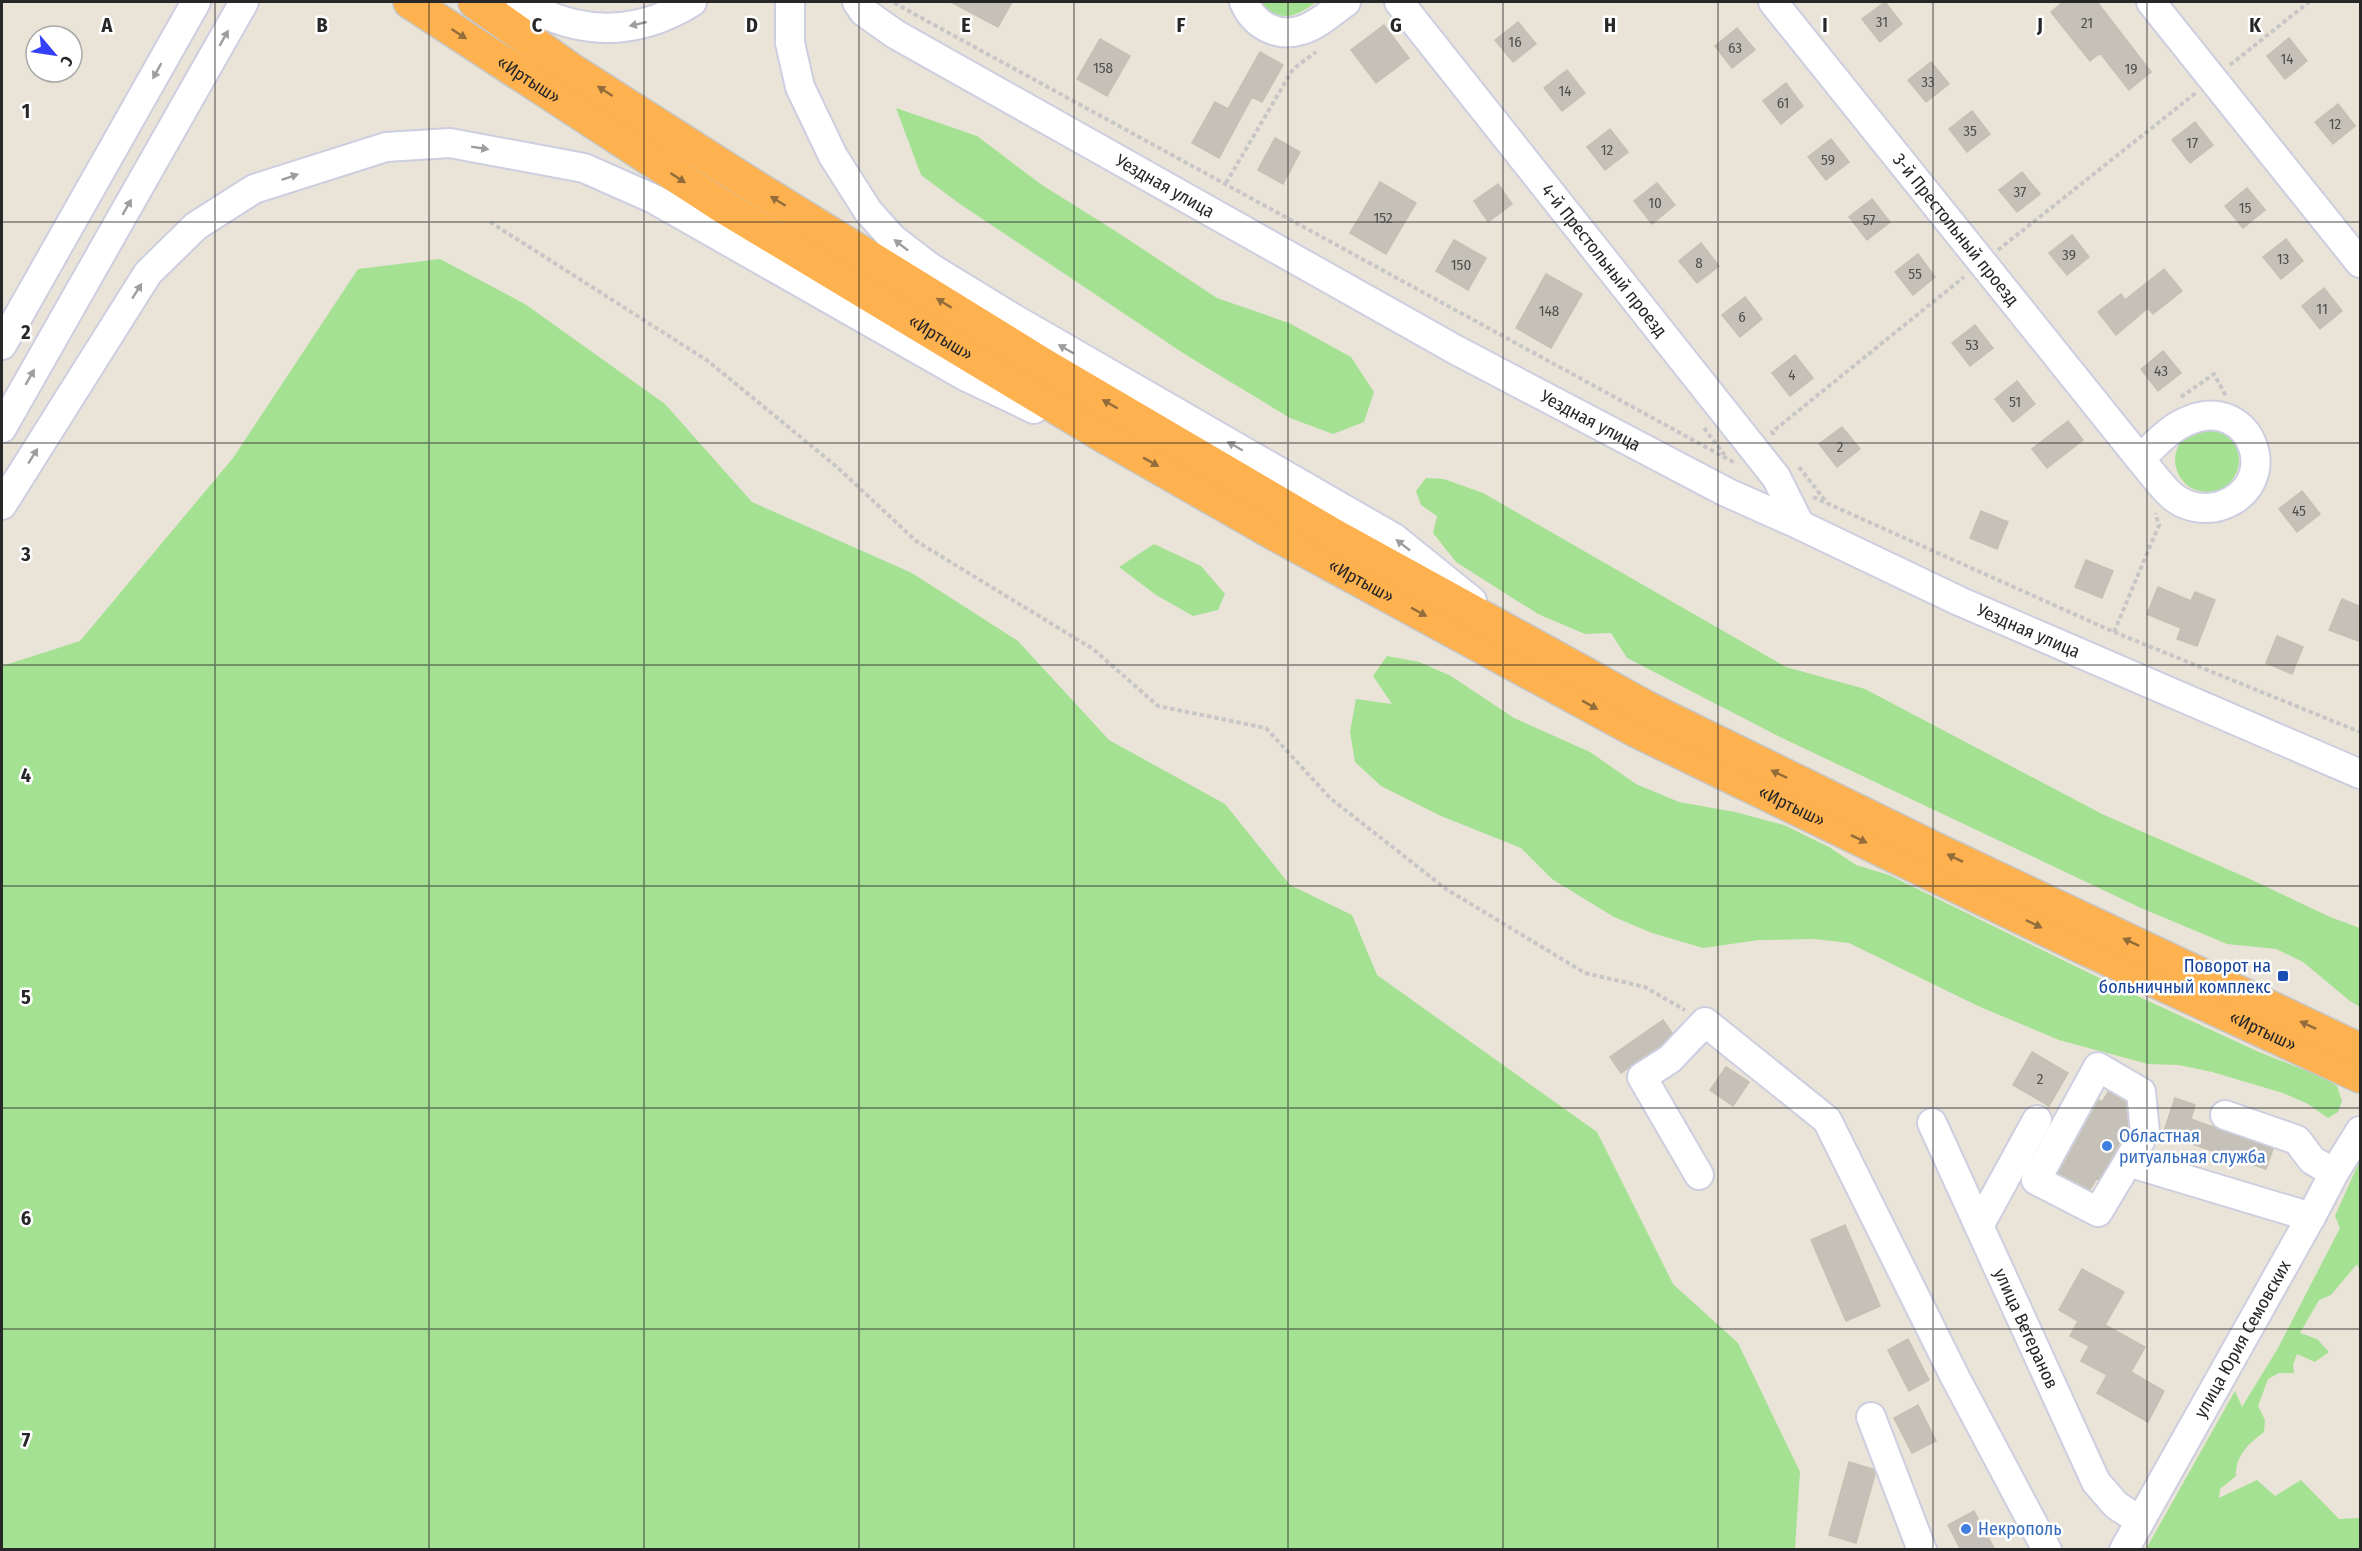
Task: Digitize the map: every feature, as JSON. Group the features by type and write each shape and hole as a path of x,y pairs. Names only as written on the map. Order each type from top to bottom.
{"highway":[{"name":"«Иртыш»","path":"410,2 719,204 1109,439 1275,534 1635,730 2080,946 2361,1076"},
{"name":"«Иртыш»","path":"475,2 573,71 744,180 1042,364 1287,509 1513,635 1649,709 1758,763 2361,1050"}],"street":[{"path":"2,345 196,2"},
{"path":"2,428 244,2"},
{"path":"522,2 540,13 577,26 608,28 638,25 672,14 692,2"},
{"path":"790,2 790,43 800,87 832,156 868,211 893,239 931,268 1011,317 1394,538 1513,635"},
{"name":"Уездная улица","path":"857,2 864,12 896,34 1257,235 1456,350 1726,492 1959,601 2361,774"},
{"path":"1244,2 1254,19 1268,29 1286,33 1304,30 1346,2"},
{"name":"4-й Престольный проезд","path":"1399,2 1776,477 1800,525"},
{"name":"3-й Престольный проезд","path":"1773,2 1995,253 2140,459 2176,499 2193,507 2212,508 2231,502 2245,491 2254,475 2256,458 2251,440 2240,426 2224,417"},
{"path":"2151,2 2361,263"},
{"path":"2,505 148,273 196,226 254,189 386,147 450,143 584,168 654,199 965,376 1040,412 1109,439"},
{"path":"2,305 36,254 77,213"},
{"path":"2140,459 2172,430 2189,420 2207,415 2224,417"},
{"path":"1699,1175 1642,1077 1670,1059 1705,1022 1827,1120 1954,1377 2047,1550"},
{"path":"2098,1067 2141,1092 2145,1132 2128,1162 2098,1212 2036,1180 2098,1067"},
{"path":"2225,1115 2297,1140 2312,1160 2334,1173"},
{"path":"1979,1226 2037,1120"},
{"name":"улица Ветеранов","path":"1932,1123 2096,1482 2116,1505 2140,1521"},
{"name":"улица Юрия Семовских","path":"2124,1550 2334,1173 2361,1131"},
{"path":"2128,1162 2311,1217"},
{"path":"1871,1417 1922,1550"}],"path":[{"path":"895,2 1739,464"},
{"path":"1772,432 2309,2"},
{"path":"1226,183 1293,69 1322,47"},
{"path":"490,222 708,361 837,467 916,541 1093,649 1158,706 1266,728 1330,798 1446,889 1585,973 1645,987 1705,1022"},
{"path":"2178,399 2214,374 2227,398 2224,417"},
{"path":"1701,424 1730,461"},
{"path":"1812,497 2114,632 2361,732"},
{"path":"2114,632 2159,525 2152,506"}],"green space":[{"path":"1258,2 1316,2 1300,12 1287,16 1273,13"},
{"path":"896,108 977,136 1042,185 1217,298 1289,323 1351,357 1374,392 1364,422 1333,434 1290,418 1186,355 960,204 921,175"},
{"path":"440,259 525,304 665,404 752,502 912,573 1018,641 1109,740 1225,804 1290,885 1352,915 1377,975 1597,1132 1673,1284 1738,1343 1800,1472 1795,1549 2,1549 2,666 80,641 233,458 358,269"},
{"path":"2207,428 2225,433 2230,437 2234,442 2239,460 2234,478 2230,483 2225,487 2207,492 2189,487 2184,483 2180,478 2175,460 2180,442 2184,437 2189,433"},
{"path":"1426,478 1444,479 1483,493 1786,667 1865,689 2102,814 2330,917 2360,928 2360,1007 2303,962 2276,949 2227,944 2141,908 1780,737 1627,658 1611,633 1585,634 1538,614 1456,562 1433,533 1437,516 1421,505 1416,491"},
{"path":"1154,544 1201,566 1225,594 1218,610 1193,616 1156,595 1119,567"},
{"path":"1387,656 1419,662 1451,676 1514,718 1590,752 1636,784 1679,802 1735,812 1784,825 1829,847 1856,865 1889,875 2118,987 2259,1052 2325,1078 2337,1086 2342,1101 2338,1112 2328,1118 2308,1104 2283,1093 2212,1072 2179,1065 2148,1064 2059,1040 1978,1006 1849,943 1815,939 1759,940 1703,948 1652,933 1614,917 1552,879 1521,848 1441,816 1381,786 1355,762 1350,732 1356,699 1392,704 1373,676"},
{"path":"2360,1160 2360,1271 2357,1264 2331,1295 2319,1300 2300,1333 2317,1339 2329,1352 2315,1362 2297,1354 2293,1365 2294,1373 2279,1373 2268,1379 2258,1406 2265,1420 2264,1432 2240,1456 2236,1476 2220,1489 2219,1498 2257,1480 2275,1496 2301,1480 2339,1519 2360,1518 2360,1549 2146,1549 2235,1391 2242,1407 2278,1348 2340,1228 2335,1216"}],"building":[{"path":"951,2 1012,2 998,27"},
{"path":"1885,2 1902,24 1880,42 1862,19"},
{"path":"2063,2 2097,2 2151,72 2129,90 2100,53 2090,61 2051,12"},
{"path":"1518,22 1536,44 1513,62 1495,40"},
{"path":"1384,25 1409,58 1376,83 1351,50"},
{"path":"1737,28 1755,50 1732,68 1715,46"},
{"path":"2289,38 2307,61 2285,79 2267,56"},
{"path":"1100,39 1130,56 1107,96 1077,79"},
{"path":"1260,52 1283,65 1262,102 1252,97 1219,158 1192,143 1215,102 1228,109"},
{"path":"1931,62 1949,84 1926,102 1908,80"},
{"path":"1567,70 1585,93 1562,111 1544,88"},
{"path":"1786,83 1803,106 1781,124 1763,101"},
{"path":"2338,104 2355,126 2333,144 2315,122"},
{"path":"1972,111 1990,134 1967,152 1949,129"},
{"path":"2195,122 2213,145 2190,163 2172,140"},
{"path":"1610,129 1628,152 1605,170 1587,147"},
{"path":"1275,138 1300,152 1283,184 1258,170"},
{"path":"1831,139 1849,162 1826,180 1808,157"},
{"path":"2022,172 2040,194 2017,212 1999,190"},
{"path":"1380,182 1416,203 1386,254 1350,233"},
{"path":"1657,183 1675,205 1652,224 1634,201"},
{"path":"1498,184 1512,204 1488,222 1474,201"},
{"path":"2247,188 2265,210 2243,228 2225,206"},
{"path":"1872,199 1890,222 1867,240 1849,217"},
{"path":"2072,235 2089,257 2067,275 2049,253"},
{"path":"2286,239 2303,261 2281,279 2263,257"},
{"path":"1454,240 1486,258 1468,290 1436,271"},
{"path":"1701,243 1719,266 1697,283 1679,261"},
{"path":"1918,254 1935,277 1913,295 1895,272"},
{"path":"2164,269 2182,291 2153,314 2148,308 2116,335 2098,312 2121,294 2125,300"},
{"path":"1546,274 1582,294 1551,348 1516,328"},
{"path":"2324,288 2342,311 2320,329 2302,306"},
{"path":"1745,297 1762,319 1740,337 1722,315"},
{"path":"1975,325 1993,348 1970,366 1952,343"},
{"path":"2163,351 2181,373 2158,391 2141,369"},
{"path":"1795,355 1813,378 1790,396 1772,373"},
{"path":"2017,381 2035,404 2013,422 1995,399"},
{"path":"2068,421 2083,440 2047,468 2032,449"},
{"path":"1842,427 1860,449 1837,467 1819,444"},
{"path":"2302,491 2320,514 2297,532 2279,509"},
{"path":"1981,511 2008,522 1997,549 1970,538"},
{"path":"2086,560 2113,571 2102,598 2075,587"},
{"path":"2158,587 2191,601 2195,592 2215,600 2197,646 2177,639 2181,628 2147,614"},
{"path":"2342,599 2361,607 2361,642 2329,630"},
{"path":"2277,636 2303,647 2292,674 2266,663"},
{"path":"1663,1020 1672,1033 1660,1046 1621,1073 1610,1057"},
{"path":"2032,1052 2068,1073 2049,1106 2013,1085"},
{"path":"1726,1067 1749,1082 1733,1106 1710,1090"},
{"path":"2108,1092 2125,1102 2128,1128 2099,1179 2097,1178 2090,1189 2059,1173 2099,1100 2102,1102"},
{"path":"2175,1098 2195,1105 2191,1119 2273,1149 2266,1169 2163,1134"},
{"path":"1845,1225 1880,1306 1846,1321 1811,1240"},
{"path":"2082,1269 2124,1292 2105,1325 2145,1347 2131,1372 2164,1391 2148,1422 2097,1393 2107,1375 2081,1361 2089,1346 2070,1336 2078,1321 2059,1310"},
{"path":"1908,1339 1929,1380 1909,1391 1888,1350"},
{"path":"1918,1405 1936,1441 1912,1453 1894,1418"},
{"path":"1849,1462 1873,1469 1875,1474 1856,1543 1829,1535"},
{"path":"1974,1511 1995,1550 1961,1550 1948,1525"}],"place":[{"name":"Поворот на больничный комплекс","path":"2283,976"},
{"name":"Областная ритуальная служба","path":"2107,1146"},
{"name":"Некрополь","path":"1966,1529"}]}
